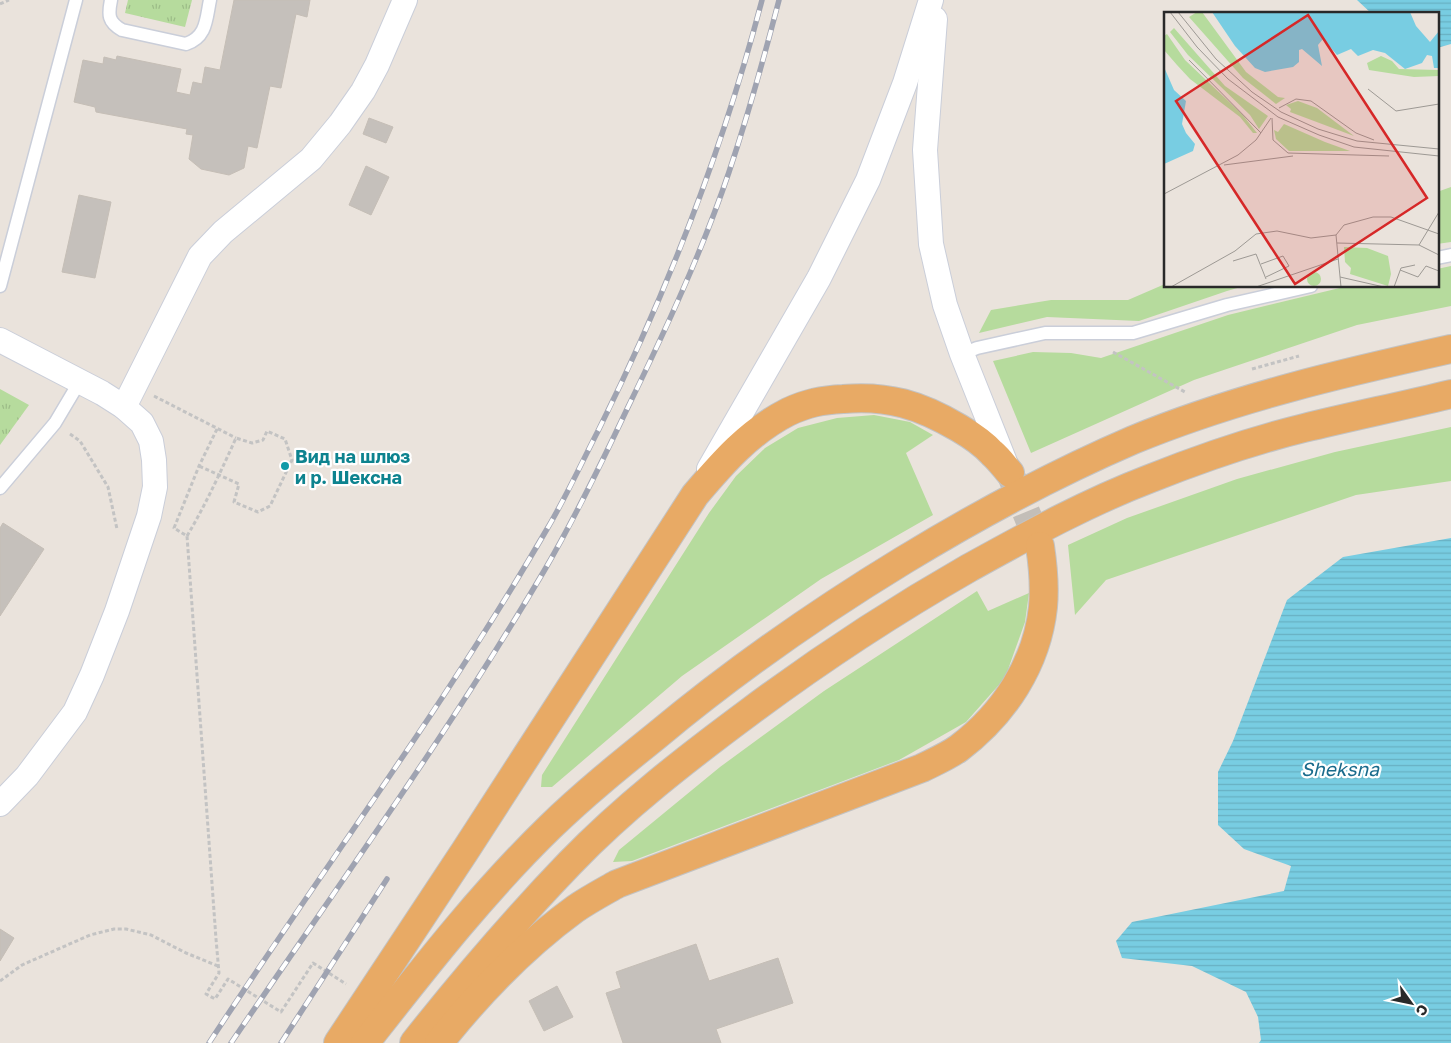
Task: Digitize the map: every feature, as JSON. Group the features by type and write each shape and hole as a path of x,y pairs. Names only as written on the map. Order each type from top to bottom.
{"highway":[{"path":"365,1043 421,972 499,879 552,826 613,771 733,674 862,586 989,510 1133,440 1209,412 1293,386 1451,349"},
{"path":"414,1043 508,929 572,861 636,801 707,743 782,687 917,597 1074,512 1147,479 1224,452 1302,429 1451,394"},
{"path":"338,1043 695,495 726,458 756,432 788,412 815,401 879,398 913,405 941,417 972,435 992,452 1010,473"},
{"path":"439,1043 495,979 530,945 576,908 617,884 922,768 965,743 986,725 1007,701 1024,673 1036,641 1043,608 1044,574 1040,546"}],"street":[{"path":"124,407 200,256 223,232 311,160 340,124 377,65 405,0"},
{"path":"695,495 819,278 868,180 905,84 931,0"},
{"path":"936,0 925,150 931,244 944,305 1010,473"},
{"path":"0,340 80,380 124,407 142,423 151,441 155,487 149,516 117,611 75,712 28,776 0,804"}],"lane":[{"path":"0,286 76,0"},
{"path":"111,0 108,12 113,25 122,30 186,44 202,35 210,0"},
{"path":"1438,258 1451,255"},
{"path":"962,354 977,348 1045,333 1133,333 1227,305 1302,288"},
{"path":"0,488 55,423 80,380"}],"path":[{"path":"0,4 8,0"},
{"path":"1112,351 1185,392"},
{"path":"55,423 80,441 108,487 118,526 117,535"},
{"path":"187,536 174,528 199,466 217,429 252,444 264,440 267,432 285,439 292,460 270,506 258,512 234,502 239,484 199,466"},
{"path":"236,438 203,510 187,536 219,966 219,973 206,994 215,1000 228,979 281,1012 313,963 347,984"},
{"path":"0,981 22,965 90,935 114,929 126,929 151,935 186,953 219,966"}],"green space":[{"path":"128,0 192,0 185,27 125,13"},
{"path":"1451,187 1451,242 1438,244 1438,192"},
{"path":"1451,266 1451,306 1357,325 1194,380 1031,453 993,361 1033,352 1071,353 1101,358 1228,315 1340,288 1438,288 1438,269"},
{"path":"1164,284 1164,288 1237,288 1139,321 1047,317 979,333 991,310 1051,300 1128,300"},
{"path":"0,389 29,405 0,445"},
{"path":"874,415 910,422 933,435 906,453 933,515 821,579 682,676 552,787 541,787 542,775 709,513 736,476 765,448 798,428 837,418"},
{"path":"1451,427 1451,481 1356,495 1106,580 1075,615 1068,545 1127,518 1237,479 1335,452"},
{"path":"977,591 988,611 1029,593 1025,622 1005,678 966,722 899,760 632,861 613,862 619,850 720,767 824,691"}],"water":[{"path":"1357,0 1451,0 1451,44 1438,48 1438,12 1370,12"},
{"name":"Sheksna","path":"1451,538 1451,1043 1259,1043 1261,1040 1258,1017 1246,992 1192,966 1122,958 1116,941 1132,922 1284,891 1291,866 1244,849 1218,825 1218,772 1233,741 1287,600 1343,557"}],"building":[{"path":"234,0 310,0 307,17 296,14 281,88 270,86 257,148 248,146 244,168 229,175 201,169 189,159 193,135 186,134 187,129 96,112 95,107 74,102 83,60 103,64 104,57 116,60 117,56 181,69 176,92 190,95 193,82 202,84 205,67 220,70"},
{"path":"369,118 393,127 386,143 363,134"},
{"path":"366,166 389,177 371,215 349,205"},
{"path":"79,195 111,202 95,278 62,272"},
{"path":"3,523 44,549 0,616 0,528"},
{"path":"0,929 14,938 0,961"},
{"path":"696,944 709,981 778,958 793,1003 716,1029 721,1043 623,1043 606,993 621,988 616,972"},
{"path":"557,986 573,1017 544,1031 529,1001"}],"tunnel":[{"path":"1010,473 1040,546"}],"railway":[{"path":"209,1043 424,725 507,595 561,505 624,377 671,271 730,110 762,0"},
{"path":"231,1043 470,692 544,571 577,510 656,349 707,232 743,129 779,0"},
{"path":"281,1043 387,879"}],"place":[{"name":"Вид на шлюз и р. Шексна","path":"285,466"}]}
